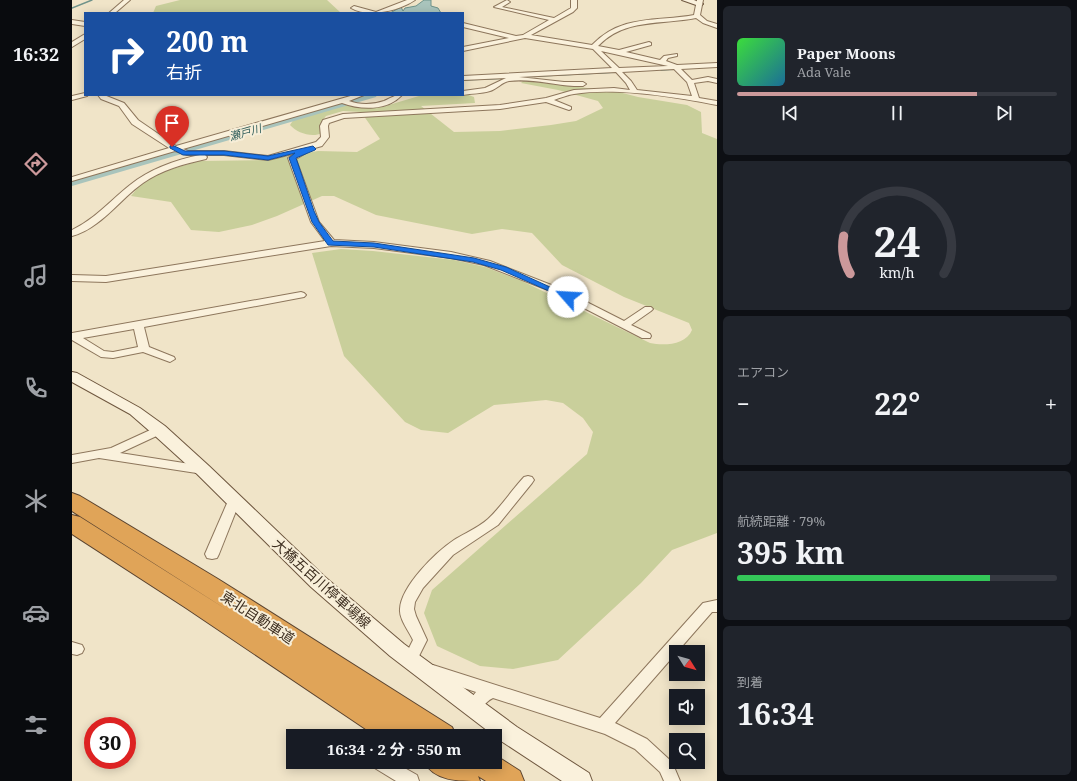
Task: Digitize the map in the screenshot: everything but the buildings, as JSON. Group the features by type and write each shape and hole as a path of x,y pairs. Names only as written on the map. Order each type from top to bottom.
{"highway":[{"name":"東北自動車道","path":"72,501 217,591 431,729"},
{"name":"東北自動車道","path":"72,523 195,601 388,729"},
{"path":"448,769 466,781"},
{"path":"492,769 510,781"}],"main road":[{"path":"686,0 700,2"},
{"name":"大橋五百川停車場線","path":"73,378 134,411 159,430 203,470 318,582 415,663 509,734 581,781"}],"street":[{"path":"113,12 127,0"},
{"path":"381,12 412,0"},
{"path":"464,49 525,36 573,10 573,0"},
{"path":"507,2 498,7 555,20"},
{"path":"697,16 700,2"},
{"path":"354,8 371,12"},
{"path":"595,48 595,45 606,35 616,29 645,22 697,16 705,22 717,26"},
{"path":"72,22 84,24"},
{"path":"464,25 517,38"},
{"path":"525,36 620,52 662,62 677,68 691,82 696,99"},
{"path":"72,45 84,38"},
{"path":"620,52 649,44"},
{"path":"595,48 635,90 632,92"},
{"path":"630,54 643,50"},
{"path":"662,62 666,57 675,54"},
{"path":"464,78 717,65"},
{"path":"464,93 489,90 502,81 510,79 530,80 561,85 600,84 632,92"},
{"path":"691,82 708,79 717,81"},
{"path":"72,233 83,228 140,180 160,170 205,157 249,160 268,158 311,147 319,144 323,140 324,126 326,122 343,116 500,107 546,100 571,92 614,90 715,101"},
{"path":"72,98 84,95"},
{"path":"102,96 103,98 124,106 128,110 130,117 135,122 178,150 243,154 268,158"},
{"path":"72,179 178,150 357,96"},
{"path":"343,100 348,103 369,106 390,102 398,96"},
{"path":"546,100 569,108"},
{"path":"358,120 396,112"},
{"path":"311,147 313,149 298,154 292,158 310,211 331,243"},
{"path":"72,278 106,279 331,243 374,245 450,255 487,263 556,290 646,336"},
{"path":"73,336 301,295"},
{"path":"624,325 648,309"},
{"path":"138,325 144,349"},
{"path":"73,336 101,354 113,355 144,349 170,359"},
{"path":"72,459 114,451 159,430"},
{"path":"100,454 203,470"},
{"path":"528,480 492,523 440,559 413,591 408,603 407,611 420,640 415,663 492,691 603,726 641,744 666,767 672,781"},
{"path":"212,554 234,501"},
{"path":"603,726 708,607 717,606"},
{"path":"472,707 483,695 492,691"},
{"path":"391,769 411,781"}],"green space":[{"path":"180,0 327,0 340,12 153,12 156,6"},
{"path":"523,81 615,91 638,97 687,105 701,112 702,133 717,139 717,533 672,550 641,583 558,660 513,669 480,666 437,646 424,613 432,590 587,454 593,432 583,418 563,403 546,400 494,405 448,433 421,430 405,422 344,356 312,253 341,249 373,251 454,260 485,267 522,281 650,343 668,344 685,339 692,330 689,323 624,297 562,265 532,233 502,229 472,234 376,215 334,196 322,196 277,216 252,225 219,232 191,230 171,202 131,196 143,181 162,172 199,161 265,160 318,151 357,152 380,139 361,112 343,111 326,116 320,124 322,133 314,135 305,134 290,125 294,119 345,105 382,107 419,96 464,96 464,94 466,94 474,97 475,103 421,106 454,132 500,131 576,121 603,108 598,101 558,90 521,83"}],"water":[{"path":"424,0 431,0 431,6 438,8 440,12 392,12 401,7 403,11 405,8 416,6"}],"waterway":[{"path":"72,8 92,0"},
{"path":"661,70 677,69"},
{"path":"519,77 619,72"},
{"path":"464,80 509,78"},
{"name":"瀬戸川","path":"72,182 369,96"}],"route":[{"path":"172,147 183,153 204,152 243,154 268,158 285,155 311,147 313,149 298,154 292,158 305,190 310,211 331,243 374,245 450,255 474,260 504,268 556,290 568,297"}]}
